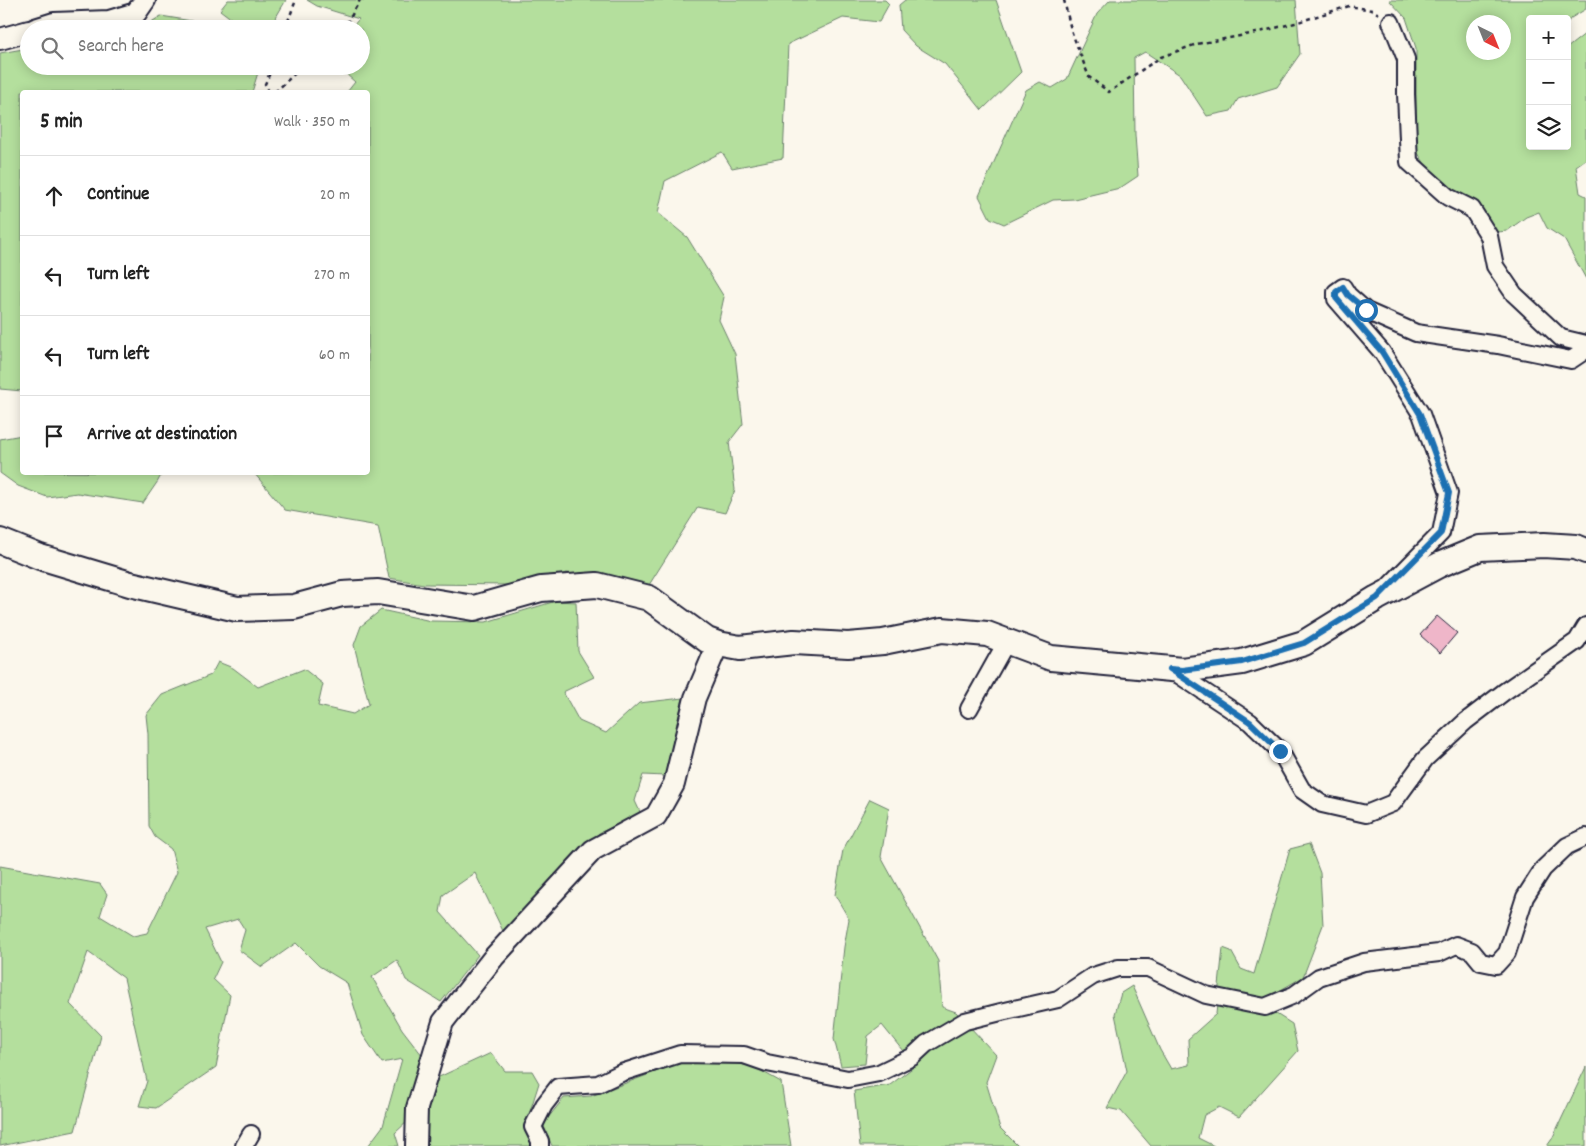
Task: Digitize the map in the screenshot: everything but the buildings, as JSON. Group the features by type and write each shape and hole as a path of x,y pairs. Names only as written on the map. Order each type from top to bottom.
{"main road":[{"path":"0,541 40,557 130,584 237,609 294,608 342,594 378,592 474,608 541,590 597,585 649,598 707,640 740,648 794,642 848,645 883,642 942,630 987,634 1051,658 1182,670 1242,662 1304,643 1377,598 1439,565 1480,548 1544,545 1576,547 1586,551"}],"street":[{"path":"112,20 136,13 145,0"},
{"path":"1391,22 1406,59 1409,162 1448,198 1472,209 1489,236 1495,266 1514,294 1561,338 1586,344"},
{"path":"0,39 20,33"},
{"path":"1377,598 1441,533 1449,493 1420,414 1382,352 1336,298 1336,292 1343,287 1348,295 1366,310 1416,333 1498,345 1571,360 1586,350"},
{"path":"1170,669 1250,722 1280,751 1302,790 1322,804 1366,814 1393,803 1432,752 1466,721 1504,692 1577,642 1586,626"},
{"path":"969,708 1006,641"},
{"path":"416,1146 417,1108 443,1022 494,957 593,850 656,816 674,784 695,698 718,644"},
{"path":"540,1146 533,1127 544,1105 558,1087 598,1084 621,1073 680,1054 744,1055 767,1063 848,1079 879,1073 912,1057 926,1044 966,1022 1058,999 1093,976 1118,968 1148,968 1206,995 1265,1007 1294,995 1319,977 1364,962 1439,953 1456,945 1472,951 1481,962 1496,966 1507,953 1525,897 1542,869 1567,846 1586,837"}],"path":[{"path":"288,20 296,0"},
{"path":"349,20 360,0"},
{"path":"1064,0 1071,30 1089,77 1109,92 1161,56 1197,44 1295,24 1348,6 1372,10 1391,22"},
{"path":"267,90 265,84 269,75"},
{"path":"277,90 293,75"}],"green space":[{"path":"228,0 286,0 274,20 233,20 220,10"},
{"path":"307,0 885,0 889,4 879,22 843,18 788,44 783,158 732,168 722,152 665,181 658,213 687,237 724,297 719,320 735,354 743,424 729,442 735,490 725,513 698,507 649,585 567,573 508,585 424,584 389,578 378,526 285,510 256,475 370,475 370,90 349,90 355,82 347,75 370,75 370,20 358,20 317,6"},
{"path":"905,0 996,0 1021,72 982,110 945,64 916,46 901,30 899,5"},
{"path":"1110,0 1296,0 1300,54 1277,87 1238,99 1231,111 1207,116 1180,75 1145,52 1134,58 1135,135 1138,176 1120,188 1074,199 1053,200 1004,224 990,218 979,196 1026,90 1040,82 1052,88 1067,79 1097,14"},
{"path":"1389,0 1586,0 1586,9 1571,18 1571,15 1526,15 1526,150 1571,150 1571,45 1586,33 1586,159 1576,166 1580,193 1586,196 1586,279 1564,239 1547,228 1539,212 1526,217 1507,231 1498,232 1430,172 1416,150 1416,48 1406,18"},
{"path":"161,16 186,20 155,20"},
{"path":"20,50 20,75 257,75 253,90 20,90 20,391 0,389 0,53"},
{"path":"20,435 20,475 161,475 143,503 77,493 47,497 18,486 0,473 0,439"},
{"path":"556,601 576,602 578,651 594,677 563,692 579,721 606,733 639,703 683,698 665,776 643,775 635,801 641,814 599,833 503,931 475,873 443,895 440,912 478,955 441,1002 406,980 397,960 372,977 402,1029 439,1077 491,1053 505,1071 532,1071 539,1083 526,1124 533,1146 423,1146 425,1105 395,1133 399,1146 368,1146 383,1126 402,1059 382,1063 363,1035 347,983 319,966 296,943 262,967 239,950 245,930 238,919 205,929 221,962 213,979 230,995 216,1067 156,1108 139,1106 147,1081 124,978 88,952 70,1004 101,1036 75,1131 0,1146 0,866 100,884 107,894 100,916 133,936 147,933 177,872 171,849 155,837 149,826 146,715 162,695 211,675 218,662 233,668 258,687 304,669 323,684 318,706 353,714 369,704 354,645 361,626 381,610 431,621 486,622"},
{"path":"870,799 889,808 881,857 938,961 942,1007 956,1012 996,1055 986,1082 1000,1128 1018,1146 860,1146 854,1091 890,1085 915,1066 882,1025 868,1036 865,1064 841,1066 834,1039 849,919 835,895 843,850"},
{"path":"1309,844 1320,873 1323,925 1303,977 1272,995 1273,1012 1292,1024 1298,1051 1239,1117 1219,1107 1204,1115 1198,1138 1214,1146 1151,1146 1121,1111 1107,1108 1127,1071 1115,1014 1121,993 1132,986 1160,1050 1171,1069 1189,1065 1188,1039 1216,1014 1223,948 1231,951 1241,969 1254,974 1290,849"},
{"path":"725,1061 754,1067 781,1082 791,1146 552,1146 543,1124 564,1098 591,1096 682,1062"},
{"path":"1586,1067 1586,1146 1547,1146 1552,1139"}],"route":[{"path":"1280,751 1250,722 1170,669 1182,670 1242,662 1304,643 1377,598 1441,533 1449,493 1420,414 1382,352 1336,298 1336,292 1343,287 1348,295 1366,310"}]}
